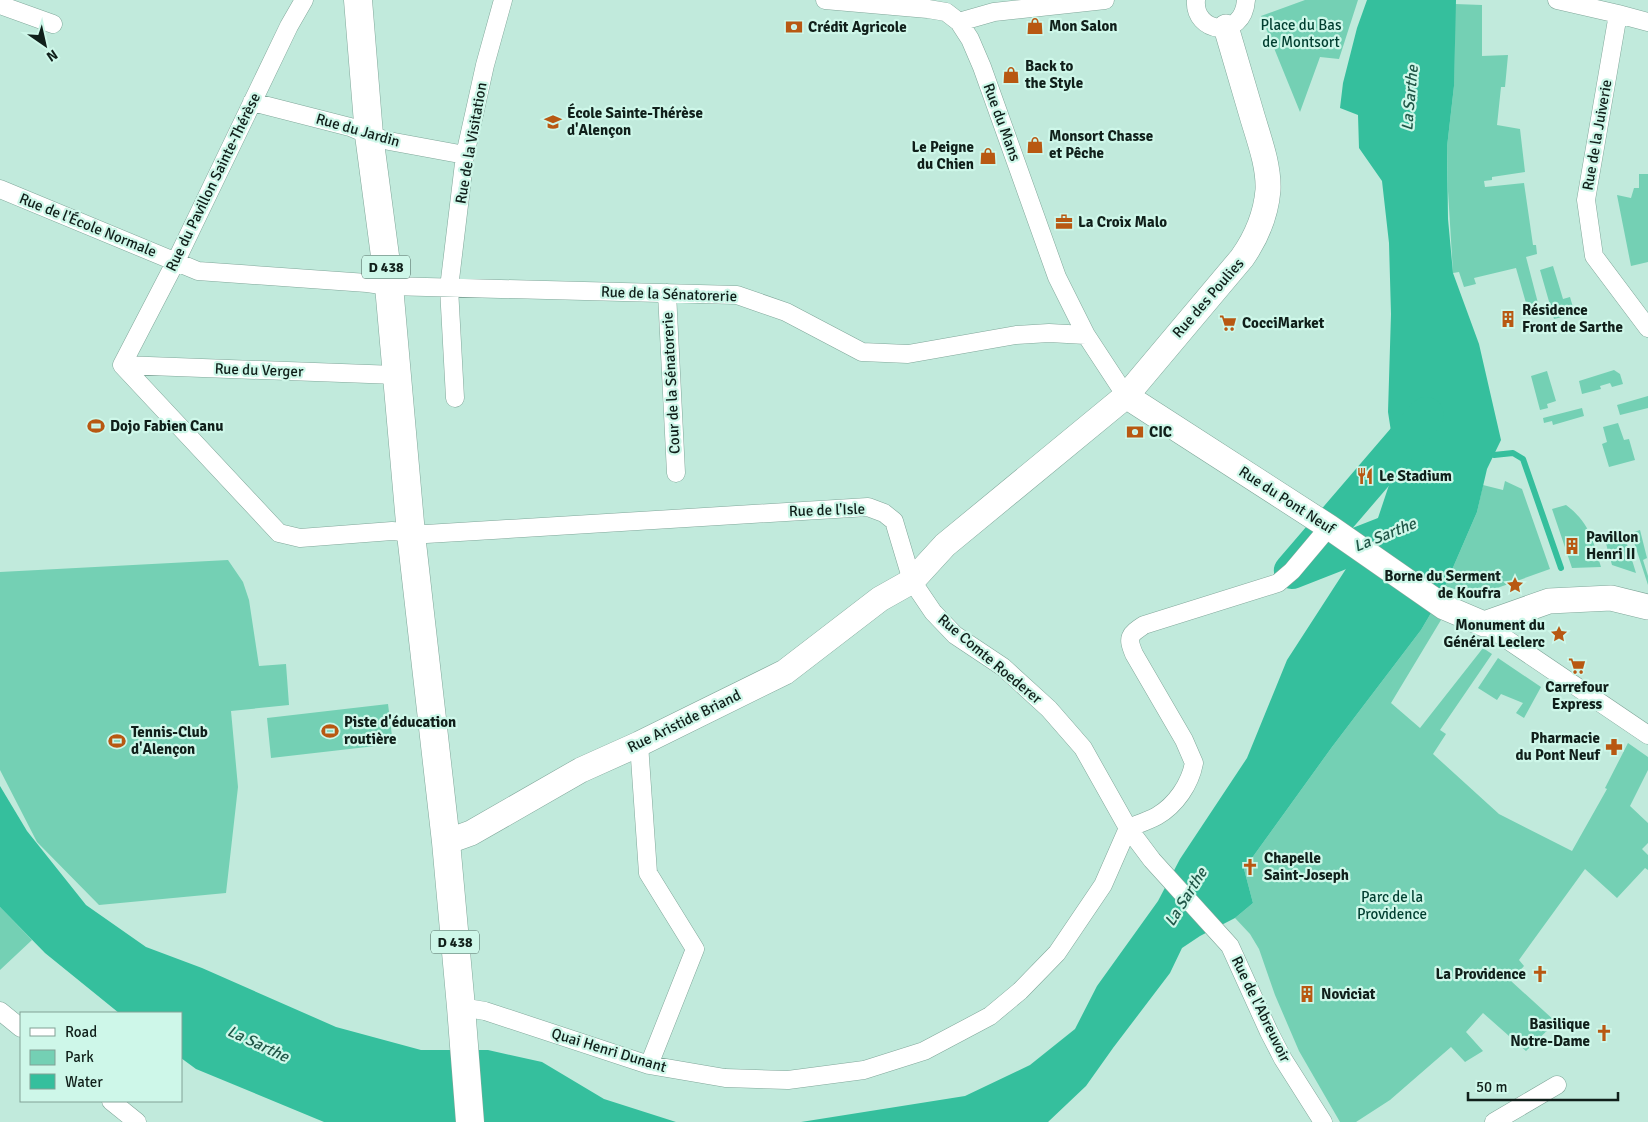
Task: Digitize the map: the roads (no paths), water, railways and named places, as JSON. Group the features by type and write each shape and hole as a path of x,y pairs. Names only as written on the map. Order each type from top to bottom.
{"main road":[{"name":"D 438","path":"358,0 369,135 389,286 410,534 446,842 462,1007 470,1122"}],"street":[{"name":"Rue du Pavillon Sainte-Thérèse","path":"122,365 176,261 252,102 304,0"},
{"name":"Rue de la Visitation","path":"449,288 466,155 485,65 503,0"},
{"path":"825,0 928,9 946,12 960,22 994,12 1105,0"},
{"path":"1196,0 1198,12 1207,24 1213,27 1233,25 1242,16 1246,0"},
{"path":"1557,0 1648,22"},
{"path":"0,5 52,24"},
{"name":"Rue de la Juiverie","path":"1618,14 1586,200 1594,256 1648,328"},
{"name":"Rue du Mans","path":"960,22 970,39 982,67 1057,277 1086,335 1126,396"},
{"name":"Rue des Poulies","path":"1126,396 1251,246 1266,205 1268,189 1265,160 1226,27"},
{"name":"Rue du Jardin","path":"252,102 350,127 369,135 466,155"},
{"name":"Rue de l'École Normale","path":"0,189 198,271 389,286"},
{"name":"Rue de la Sénatorerie","path":"389,286 737,295 786,312 862,352 908,354 1016,335 1049,333 1086,335"},
{"path":"449,288 456,398"},
{"name":"Cour de la Sénatorerie","path":"667,293 676,473"},
{"name":"Rue du Verger","path":"122,365 396,375"},
{"name":"Rue de l'Isle","path":"122,365 280,532 300,538 392,532 410,534 868,507 884,513 894,521 912,581"},
{"path":"912,581 945,545 1126,396"},
{"name":"Rue du Pont Neuf","path":"1126,396 1352,542 1444,607 1484,624 1648,735"},
{"path":"1128,828 1158,816 1172,804 1187,785 1194,763 1184,740 1134,654 1130,644 1133,632 1144,625 1278,583 1292,571 1329,527"},
{"name":"Rue Aristide Briand","path":"446,842 471,833 581,770 639,744 785,672 880,599 912,581"},
{"name":"Rue Comte Roederer","path":"912,581 933,612 956,635 1003,667 1049,709 1078,741 1128,828 1152,860"},
{"path":"1484,624 1549,601 1611,598 1648,607"},
{"path":"639,744 648,872 695,949 649,1065"},
{"name":"Quai Henri Dunant","path":"462,1007 485,1011 649,1065 725,1078 788,1080 864,1070 924,1051 990,1016 1020,991 1057,953 1103,885 1128,828"},
{"name":"Rue de l'Abreuvoir","path":"1152,860 1230,946 1269,1032 1323,1122"},
{"path":"0,1011 20,1027"},
{"path":"1494,1122 1557,1085"},
{"path":"112,1102 137,1122"}],"water":[{"path":"1367,0 1456,0 1454,86 1447,147 1448,219 1453,273 1479,344 1501,440 1487,469 1477,512 1445,586 1421,630 1332,747 1244,869 1253,903 1235,918 1200,936 1182,948 1170,973 1086,1086 1048,1122 801,1122 965,1096 1030,1065 1075,1029 1097,986 1158,901 1180,859 1247,758 1287,660 1377,521 1396,464 1388,412 1391,314 1389,243 1382,181 1359,148 1358,115 1340,108 1343,83 1357,28"},
{"path":"0,786 27,831 86,905 146,947 202,968 336,1027 421,1050 488,1050 542,1062 604,1099 676,1122 324,1122 196,1069 182,1059 182,1012 118,1012 45,953 0,907"}],"waterway":[{"name":"La Sarthe","path":"1389,533 1292,571 1426,415"},
{"path":"1494,455 1513,453 1523,459 1561,568"}],"place":[{"name":"Mon Salon","path":"1035,26"},
{"name":"Crédit Agricole","path":"794,27"},
{"name":"Back to the Style","path":"1011,75"},
{"name":"École Sainte-Thérèse d'Alençon","path":"553,122"},
{"name":"Monsort Chasse et Pêche","path":"1035,145"},
{"name":"Le Peigne du Chien","path":"988,156"},
{"name":"La Croix Malo","path":"1064,222"},
{"name":"Résidence Front de Sarthe","path":"1508,319"},
{"name":"CocciMarket","path":"1228,323"},
{"name":"Dojo Fabien Canu","path":"96,426"},
{"name":"CIC","path":"1135,432"},
{"name":"Le Stadium","path":"1365,476"},
{"name":"Pavillon Henri II","path":"1572,546"},
{"name":"Borne du Serment de Koufra","path":"1515,585"},
{"name":"Monument du Général Leclerc","path":"1559,634"},
{"name":"Carrefour Express","path":"1577,666"},
{"name":"Piste d'éducation routière","path":"330,731"},
{"name":"Tennis-Club d'Alençon","path":"117,741"},
{"name":"Pharmacie du Pont Neuf","path":"1614,747"},
{"name":"Chapelle Saint-Joseph","path":"1250,867"},
{"name":"La Providence","path":"1540,974"},
{"name":"Noviciat","path":"1307,994"},
{"name":"Basilique Notre-Dame","path":"1604,1033"}],"park label":[{"name":"Place du Bas de Montsort","path":"1301,34"},
{"name":"Parc de la Providence","path":"1392,906"}]}
